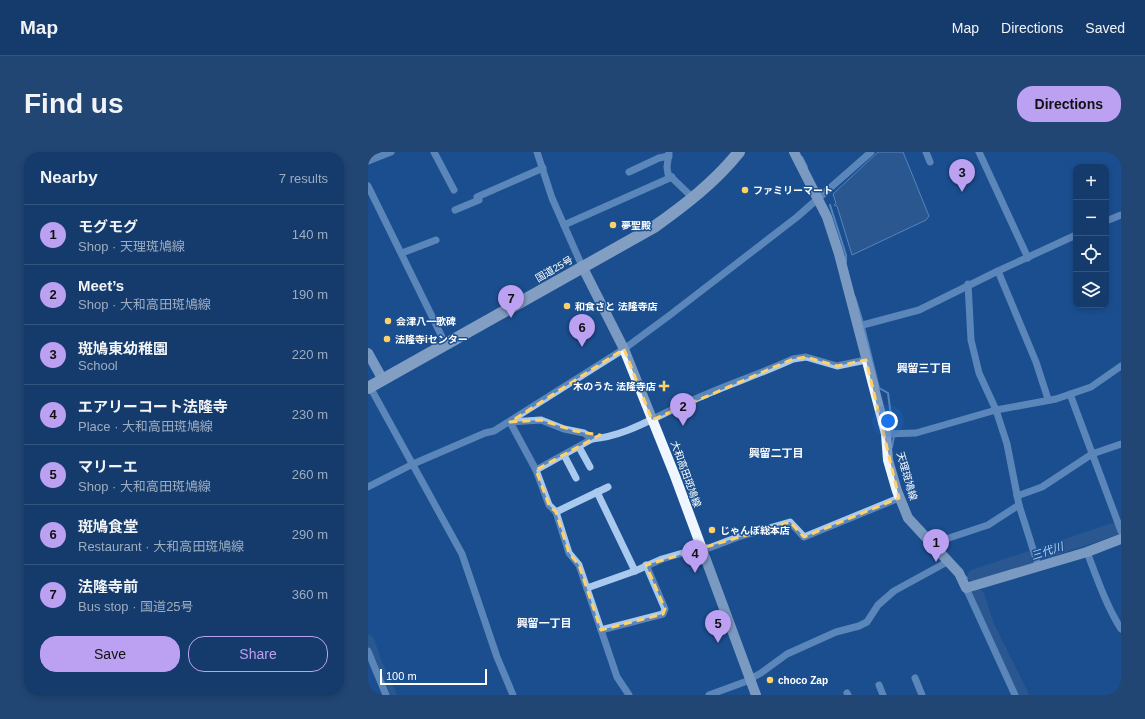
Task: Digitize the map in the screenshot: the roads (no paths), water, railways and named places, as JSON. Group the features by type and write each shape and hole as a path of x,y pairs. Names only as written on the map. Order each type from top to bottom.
{"highway":[{"name":"国道25号","path":"369,388 582,266 654,227 692,198 739,152"}],"main road":[{"name":"天理斑鳩線","path":"794,152 827,217 862,325 866,360 889,434 888,460 899,498 908,518 947,562 959,573 966,588"},
{"name":"大和高田斑鳩線","path":"582,266 624,349 756,695"},
{"path":"368,353 383,380"},
{"path":"966,588 1036,559 1087,552 1121,539"}],"street":[{"path":"368,161 391,152"},
{"path":"434,152 452,178 454,190"},
{"path":"537,152 564,226 582,266"},
{"path":"368,487 413,464 485,433 494,431 510,422 517,415 624,349 819,199 871,152"},
{"path":"926,152 930,162"},
{"path":"979,152 1028,258"},
{"path":"629,172 669,154 667,170 692,198"},
{"path":"455,210 479,200 477,197 543,168"},
{"path":"564,226 672,177"},
{"path":"368,186 446,345"},
{"path":"1109,220 1121,215"},
{"path":"862,325 919,310 968,284 1074,236"},
{"path":"402,253 436,240"},
{"path":"998,271 1036,362 1048,399"},
{"path":"968,284 971,340 979,373 996,410 1007,444 1019,505 1036,559"},
{"path":"536,470 592,439 608,438 628,431 681,405 793,359 806,357 837,366 866,360"},
{"path":"889,434 916,433 996,410 1070,394 1091,386 1121,366"},
{"path":"369,388 413,464 462,554 497,657 513,695"},
{"path":"1070,394 1120,527"},
{"path":"510,422 542,420 564,429 584,433 592,439"},
{"path":"510,422 536,470 549,504 556,512 569,553 579,564 617,678 629,695"},
{"path":"1017,496 1042,487 1092,454 1121,444"},
{"path":"579,447 590,467"},
{"path":"564,455 576,478"},
{"path":"556,512 608,487"},
{"path":"597,492 635,571"},
{"path":"587,588 635,571 662,559 700,548 709,548 738,537 790,522 804,537 899,498"},
{"path":"931,544 988,525 1019,505"},
{"path":"1087,552 1098,583 1114,619 1121,629"},
{"path":"709,695 750,679 787,654 836,632 859,626 867,622 878,605 894,591 947,562"},
{"path":"601,630 663,614 665,609 646,565"},
{"path":"966,588 1015,695"},
{"path":"368,651 386,695"},
{"path":"915,678 922,695"},
{"path":"879,685 883,695"}],"water":[{"path":"878,152 903,152 929,216 926,220 852,255 837,206 834,205 836,203 833,194"}],"waterway":[{"path":"802,157 807,167"},
{"path":"830,205 846,255 846,262"},
{"path":"855,297 863,323"},
{"path":"864,327 879,388 888,393 893,432"},
{"path":"892,447 894,436"},
{"name":"三代川","path":"974,576 1121,527"},
{"path":"965,576 966,578 974,576"},
{"name":"三代川","path":"978,596 988,626 1022,695"},
{"path":"368,641 375,662 390,695"}],"place":[{"name":"ファミリーマート","path":"745,190"},
{"name":"斑鳩東幼稚園","path":"962,192"},
{"name":"夢聖殿","path":"613,225"},
{"name":"和食さと 法隆寺店","path":"567,306"},
{"name":"法隆寺前","path":"511,318"},
{"name":"会津八一歌碑","path":"388,321"},
{"name":"法隆寺iセンター","path":"387,339"},
{"name":"斑鳩食堂","path":"582,347"},
{"name":"木のうた 法隆寺店","path":"664,386"},
{"name":"Meet’s","path":"683,426"},
{"name":"じゃんぼ総本店","path":"712,530"},
{"name":"モグモグ","path":"936,562"},
{"name":"エアリーコート法隆寺","path":"695,573"},
{"name":"マリーエ","path":"718,643"},
{"name":"choco Zap","path":"770,680"}],"district":[{"name":"興留三丁目","path":"924,368"},
{"name":"興留二丁目","path":"776,453"},
{"name":"興留一丁目","path":"544,623"}]}
